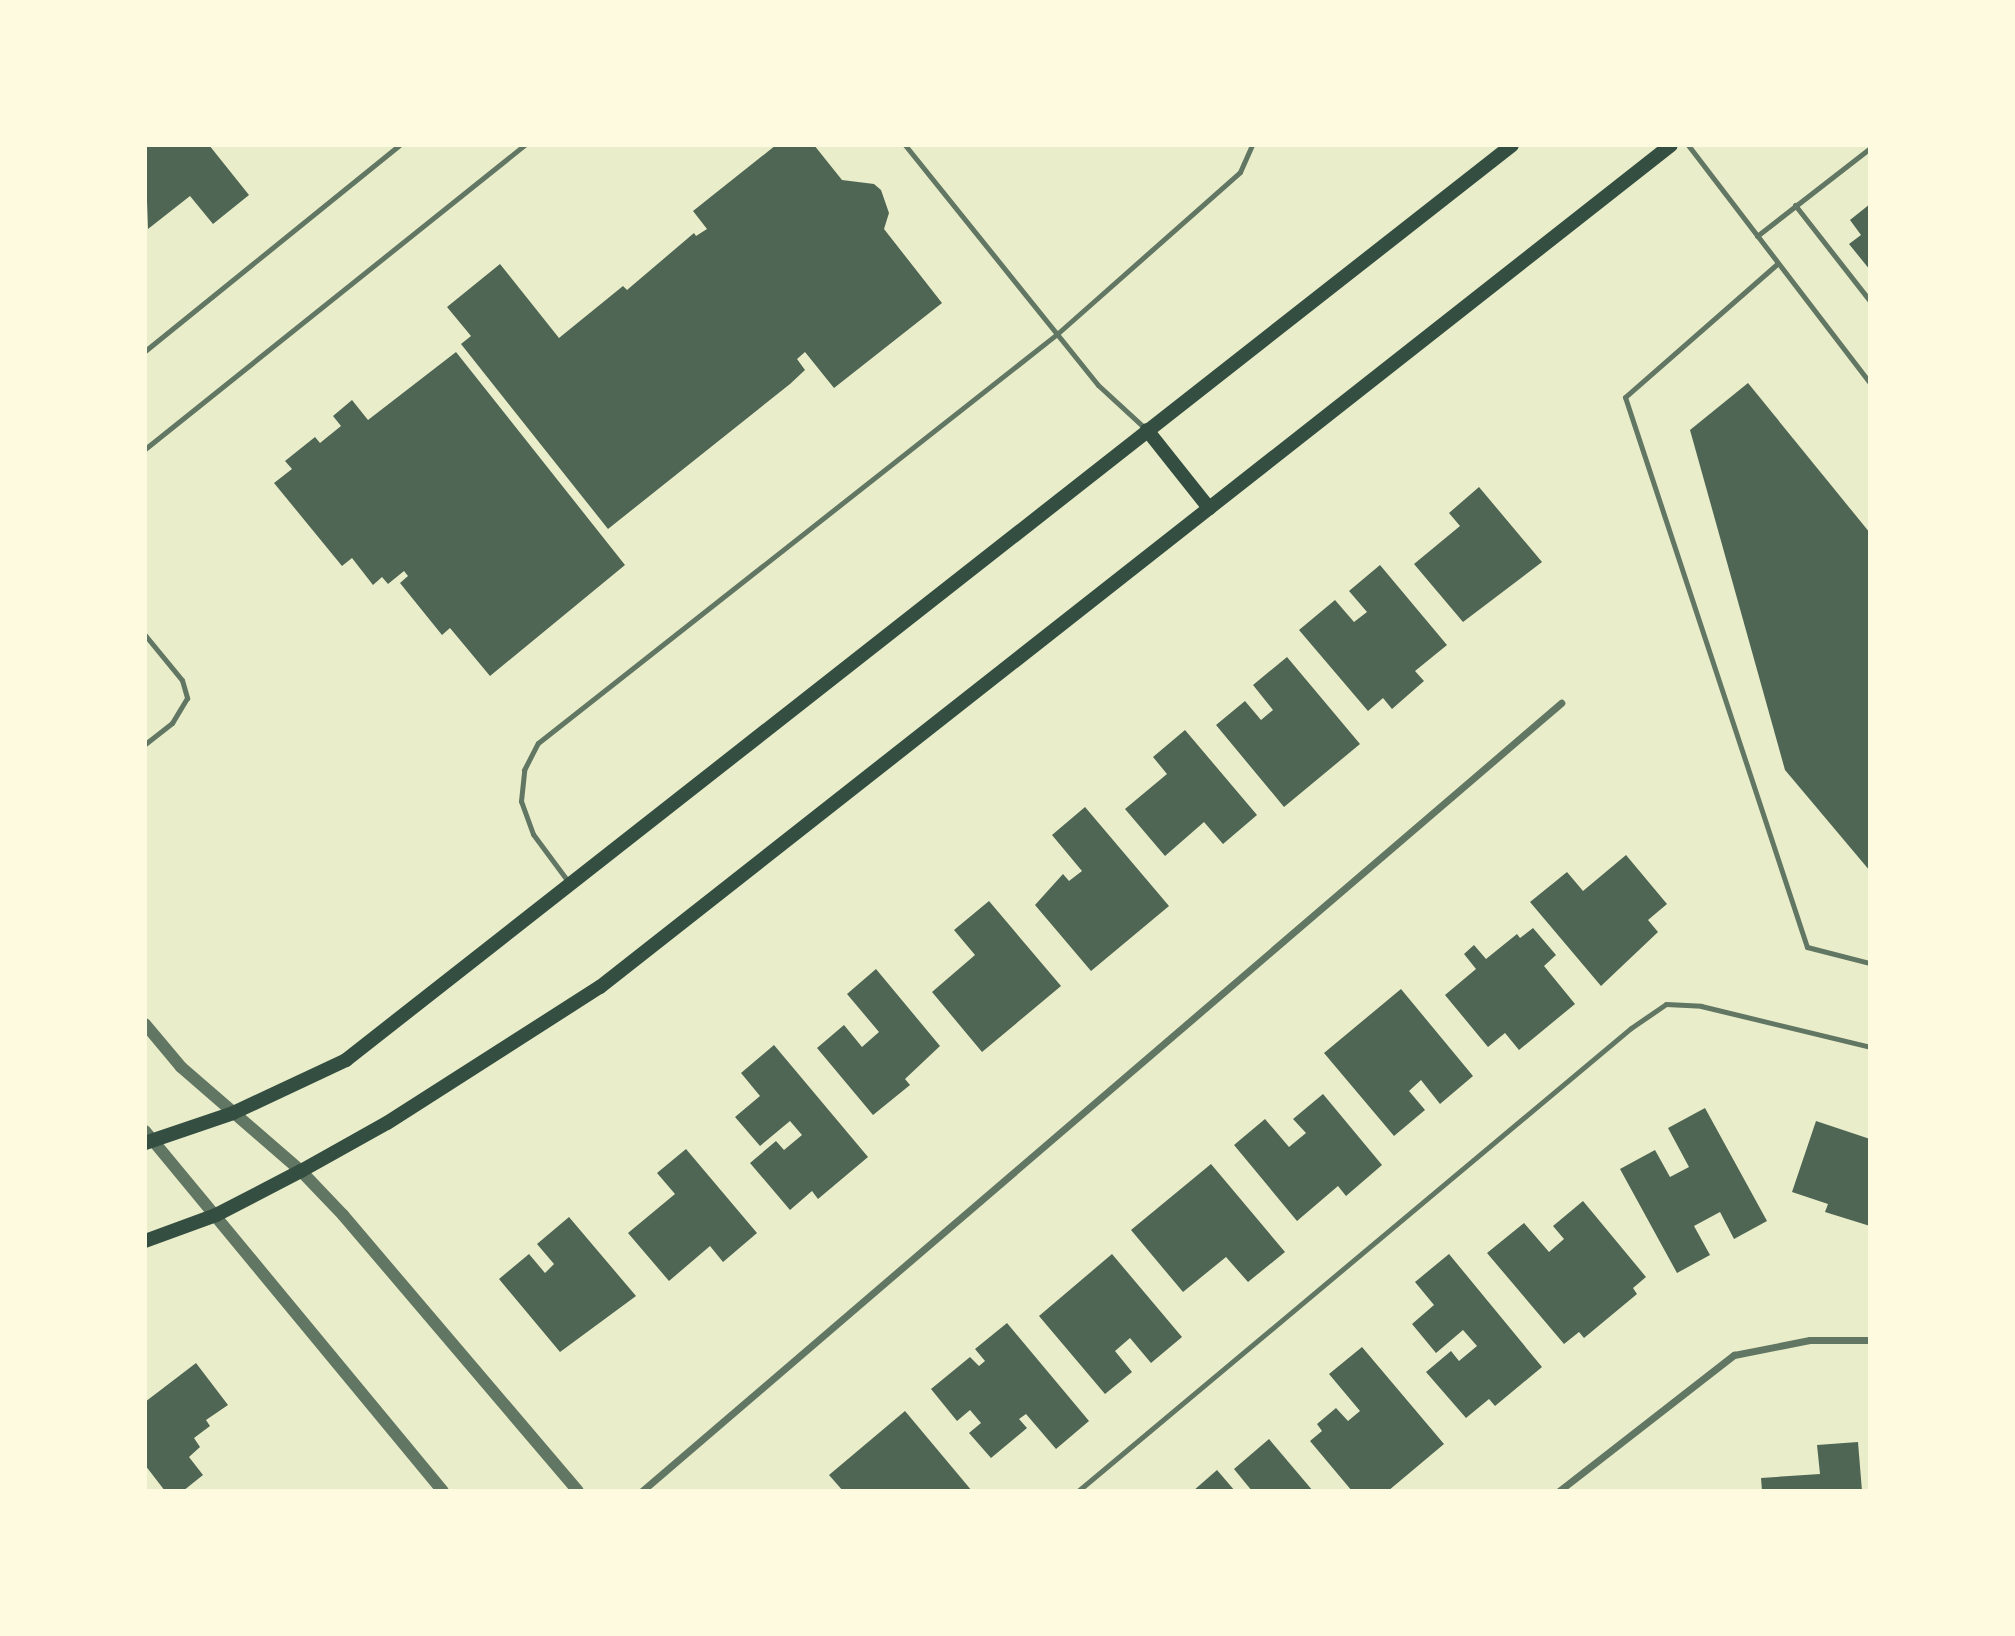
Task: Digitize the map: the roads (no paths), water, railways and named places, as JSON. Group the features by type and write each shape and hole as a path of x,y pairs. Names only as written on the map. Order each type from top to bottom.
{"main road":[{"path":"148,1138 233,1113 346,1060 572,886 1147,430 1512,145"},
{"path":"145,1241 216,1215 387,1123 600,987 1671,145"},
{"path":"1147,430 1209,508"}],"street":[{"path":"642,1491 1561,704"},
{"path":"145,1024 181,1067 301,1171 578,1491"},
{"path":"148,1138 216,1215 443,1491"},
{"path":"1559,1491 1734,1355 1810,1340 1870,1340"}],"lane":[{"path":"145,351 399,145"},
{"path":"145,449 524,145"},
{"path":"905,145 1098,385 1147,430"},
{"path":"572,886 533,834 521,802 524,770 538,743 1057,334 1240,172 1252,145"},
{"path":"1688,145 1870,383"},
{"path":"1756,236 1870,148"},
{"path":"1796,205 1870,301"},
{"path":"1777,264 1625,397 1807,947 1870,963"},
{"path":"145,635 182,680 187,698 172,723 145,744"},
{"path":"1079,1491 1620,1036 1666,1004 1701,1006 1870,1047"}]}
